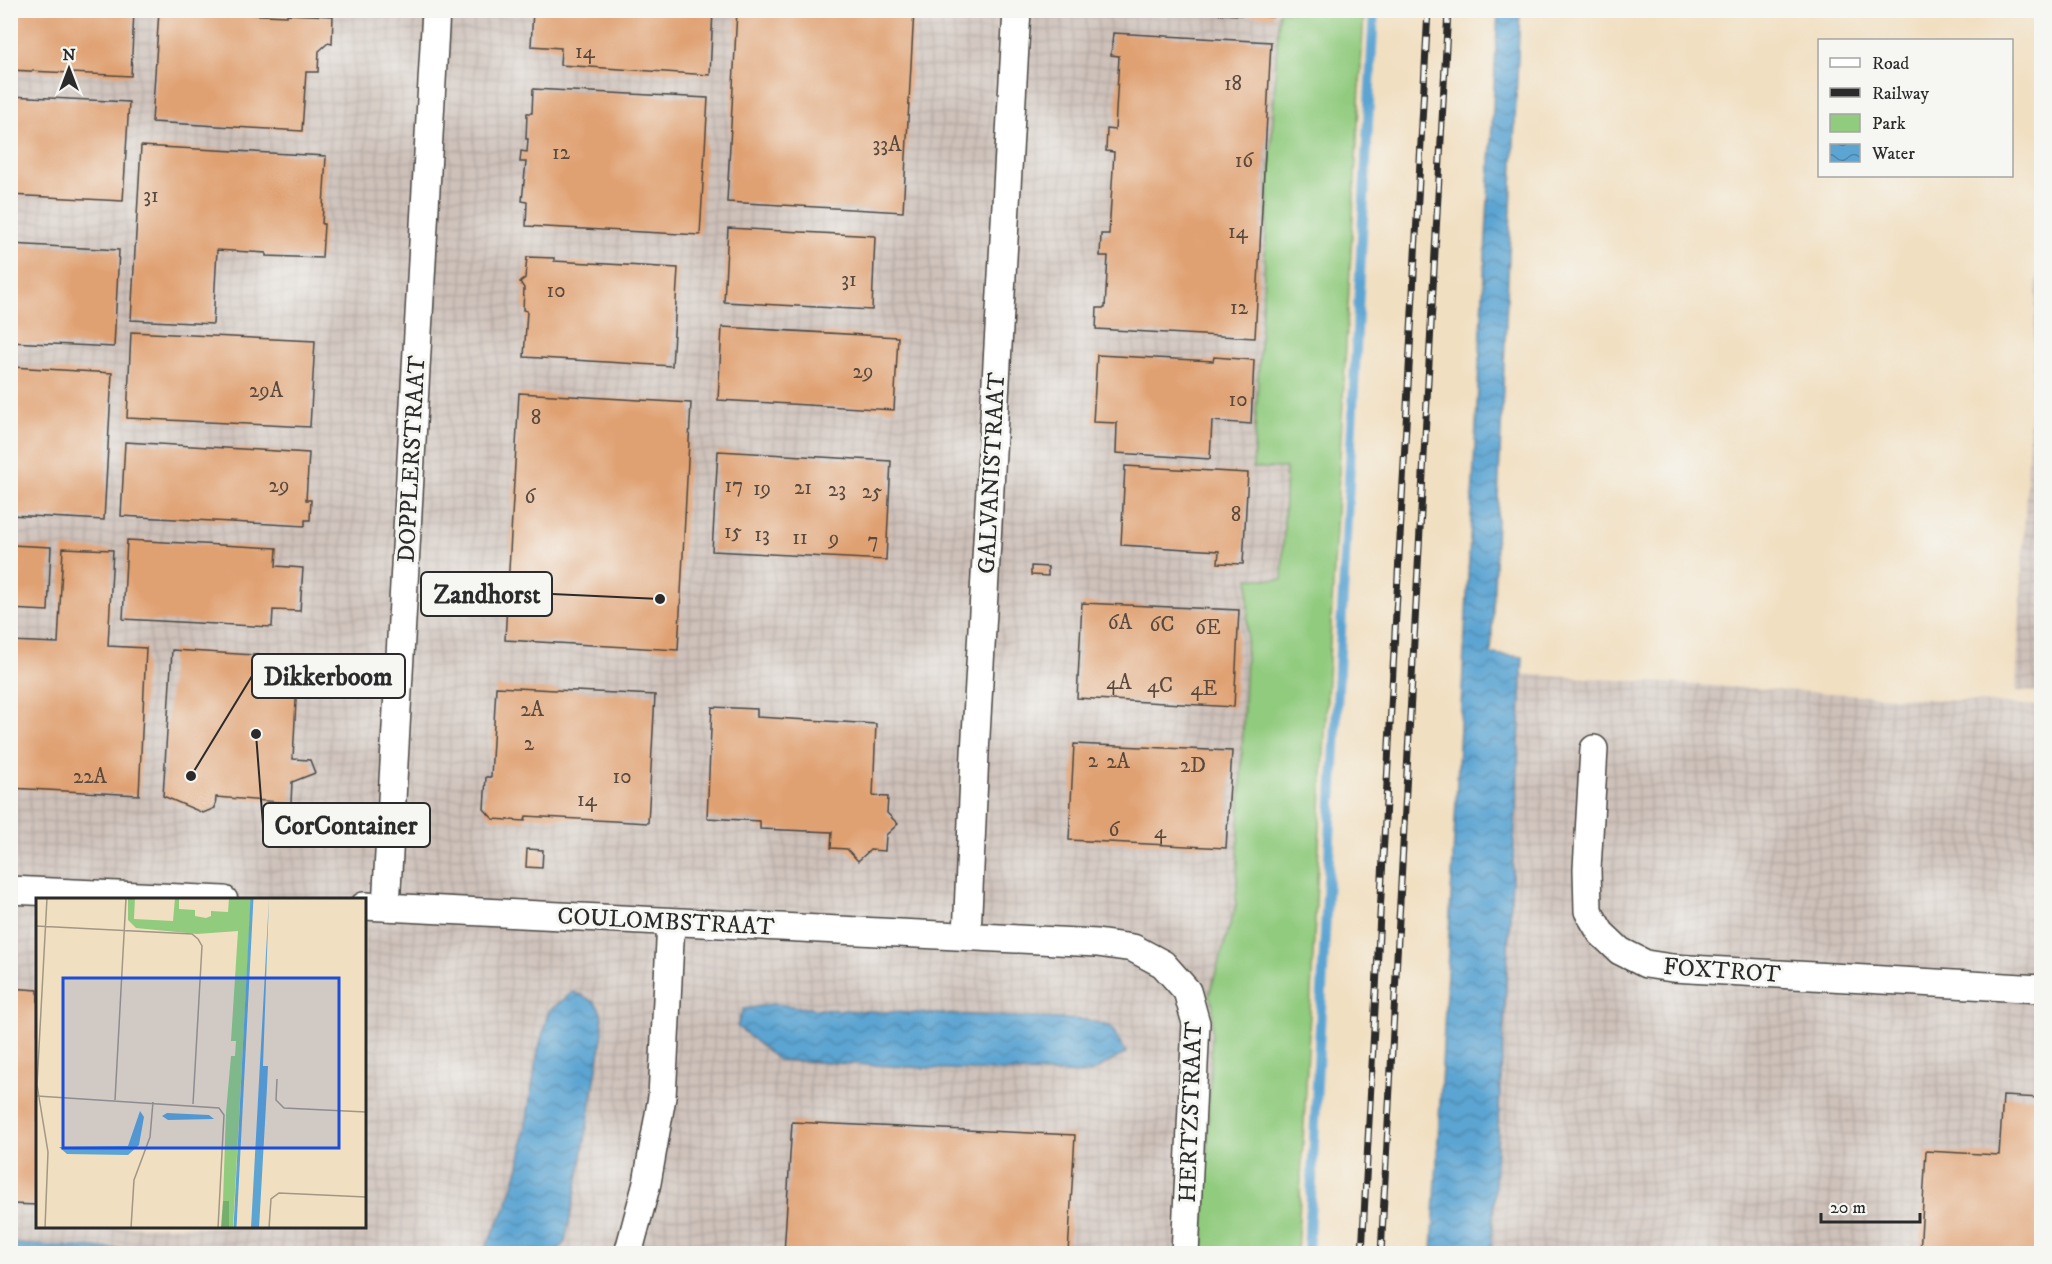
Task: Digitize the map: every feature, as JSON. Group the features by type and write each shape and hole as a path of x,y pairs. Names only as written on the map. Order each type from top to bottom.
{"street":[{"name":"DOPPLERSTRAAT","path":"375,906 436,10"},
{"name":"GALVANISTRAAT","path":"967,935 1017,10"},
{"name":"FOXTROT","path":"1594,749 1587,869 1588,911 1600,933 1620,951 1646,964 1672,968 2042,989"},
{"path":"10,890 181,898"},
{"name":"COULOMBSTRAAT","path":"375,906 967,935"},
{"path":"628,1254 647,1183 662,1097 671,922"},
{"name":"HERTZSTRAAT","path":"967,935 1097,943 1133,948 1162,964 1188,991 1197,1023 1185,1254"}],"shaded area":[{"path":"10,11 1347,11 1275,1253 11,1253"},
{"path":"2041,196 2041,692 2016,691"},
{"path":"1486,672 2041,706 2041,1253 1453,1254"}],"green space":[{"path":"1279,11 1364,11 1297,1253 1203,1253 1213,1005 1209,995 1236,905 1249,578 1282,580 1286,468 1253,468"}],"water":[{"path":"1498,11 1520,11 1491,654 1523,657 1516,808 1491,1253 1432,1253"},
{"path":"573,992 597,1005 602,1015 603,1032 579,1175 565,1242 556,1253 479,1253 483,1252 507,1205 519,1166 538,1051 549,1011"},
{"path":"774,1004 815,1009 1088,1020 1111,1027 1126,1053 1088,1074 778,1060 737,1026 743,1009"},
{"path":"11,1244 202,1253 11,1254"}],"building":[{"path":"10,10 134,10 131,76 10,70"},
{"path":"159,10 333,16 332,44 328,43 319,51 318,72 306,72 302,131 152,122"},
{"path":"533,10 713,10 710,75 560,65 561,48 531,46"},
{"path":"737,10 914,10 903,212 727,202"},
{"path":"1191,10 1274,10 1273,17 1191,12"},
{"path":"1113,33 1271,42 1255,338 1096,329 1097,308 1105,308 1108,256 1100,256 1101,234 1109,234 1114,152 1106,151 1107,129 1115,130 1119,56 1111,55"},
{"path":"533,89 708,98 700,235 526,226 527,202 522,201 526,162 520,162 521,151 527,152 527,113 532,113"},
{"path":"10,96 129,102 123,201 10,195"},
{"path":"141,146 326,156 322,258 266,256 266,253 217,250 213,324 131,320"},
{"path":"728,228 875,236 872,310 724,302"},
{"path":"10,244 119,250 114,347 10,342"},
{"path":"527,257 554,258 554,261 678,268 672,366 524,357 527,311 523,310 524,288 520,282 525,278"},
{"path":"722,327 898,337 894,410 718,400"},
{"path":"131,332 315,341 310,427 127,418"},
{"path":"1097,355 1213,361 1214,357 1254,360 1251,424 1212,421 1210,459 1116,453 1117,423 1093,422"},
{"path":"12,367 112,373 104,520 10,515"},
{"path":"519,393 691,403 678,650 505,640"},
{"path":"125,442 309,453 306,500 311,500 310,520 305,520 305,526 121,516"},
{"path":"718,451 891,461 886,560 712,551"},
{"path":"1125,466 1248,473 1243,564 1218,563 1219,551 1121,545"},
{"path":"127,540 277,548 276,566 303,568 300,611 273,610 272,627 123,619"},
{"path":"10,545 51,547 48,611 10,609"},
{"path":"63,548 113,550 108,646 146,648 139,795 10,788 10,641 58,643"},
{"path":"1031,566 1048,567 1048,576 1031,575"},
{"path":"1082,603 1239,610 1234,707 1077,698"},
{"path":"172,650 273,656 272,680 297,681 293,759 310,760 315,773 292,782 291,803 216,797 215,808 203,813 163,796"},
{"path":"496,687 655,695 648,823 526,816 525,821 493,819 484,809 486,777 491,777"},
{"path":"712,707 757,709 757,717 876,724 873,796 888,797 887,813 898,824 886,835 885,851 870,850 858,861 847,849 831,848 832,832 760,829 760,821 707,818"},
{"path":"1074,744 1232,751 1226,848 1069,840"},
{"path":"527,849 543,850 542,868 526,867"},
{"path":"10,988 36,990 36,1205 10,1204"},
{"path":"2003,1096 2042,1098 2042,1254 1920,1254 1926,1151 1999,1155"},
{"path":"792,1122 1075,1135 1068,1254 784,1254"}],"waterway":[{"path":"1308,1254 1374,10"}],"railway":[{"path":"1362,1254 1428,10"},
{"path":"1381,1254 1448,10"}],"place":[{"name":"Zandhorst","path":"660,599"},
{"name":"CorContainer","path":"256,734"},
{"name":"Dikkerboom","path":"191,776"}]}
